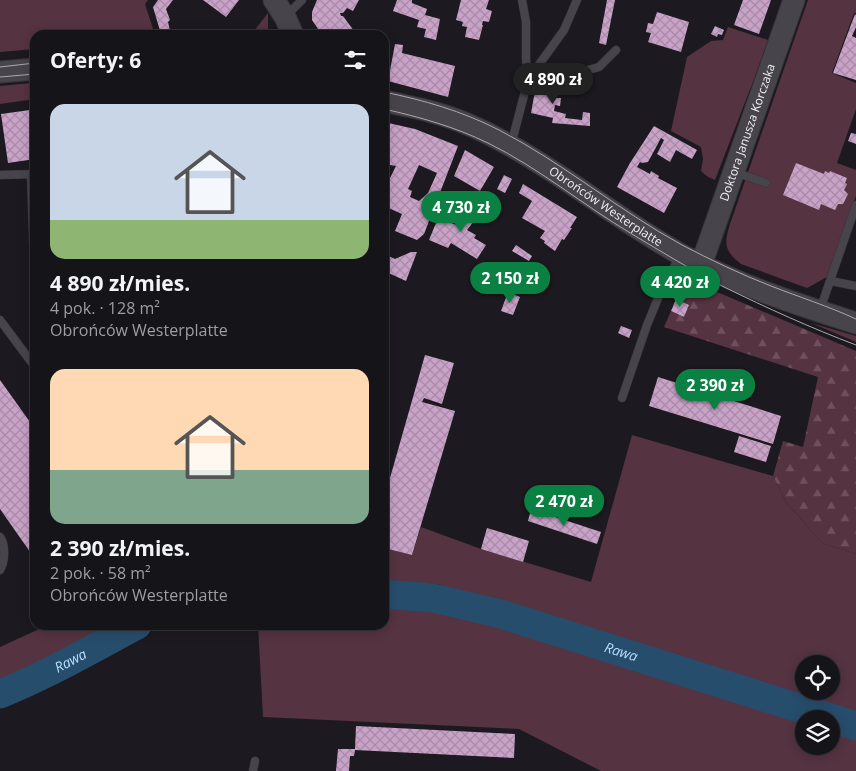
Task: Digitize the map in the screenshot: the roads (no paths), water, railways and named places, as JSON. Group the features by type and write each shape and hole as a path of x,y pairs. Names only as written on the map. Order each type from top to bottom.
{"street":[{"name":"Doktora Janusza Korczaka","path":"700,264 794,0"},
{"path":"0,72 30,69"},
{"name":"Obrońców Westerplatte","path":"389,102 432,112 476,128 545,166 620,217 700,264 739,282 856,323"}],"lane":[{"path":"283,22 302,0"},
{"path":"511,146 528,80 526,22 522,0"},
{"path":"528,80 564,30 577,0"},
{"path":"528,80 536,75 578,74 599,67 616,50"},
{"path":"734,171 766,183"},
{"path":"0,175 30,174"},
{"path":"819,311 854,218 856,205"},
{"path":"622,398 647,324 661,291 681,254"},
{"path":"831,281 856,286"},
{"path":"0,320 30,360"},
{"path":"0,537 3,541 4,564 0,570"},
{"path":"253,771 255,761"}],"waterway":[{"name":"Rawa","path":"389,594 433,598 501,614 856,726"},
{"name":"Rawa","path":"0,694 52,670 128,630"}],"tram line":[{"path":"0,67 30,64"},
{"path":"0,77 30,74"},
{"path":"389,93 442,107 485,123 546,157 635,217 682,245 748,277 856,319"},
{"path":"389,110 437,123 488,143 543,175 614,223 724,287 822,332 856,345"}]}
